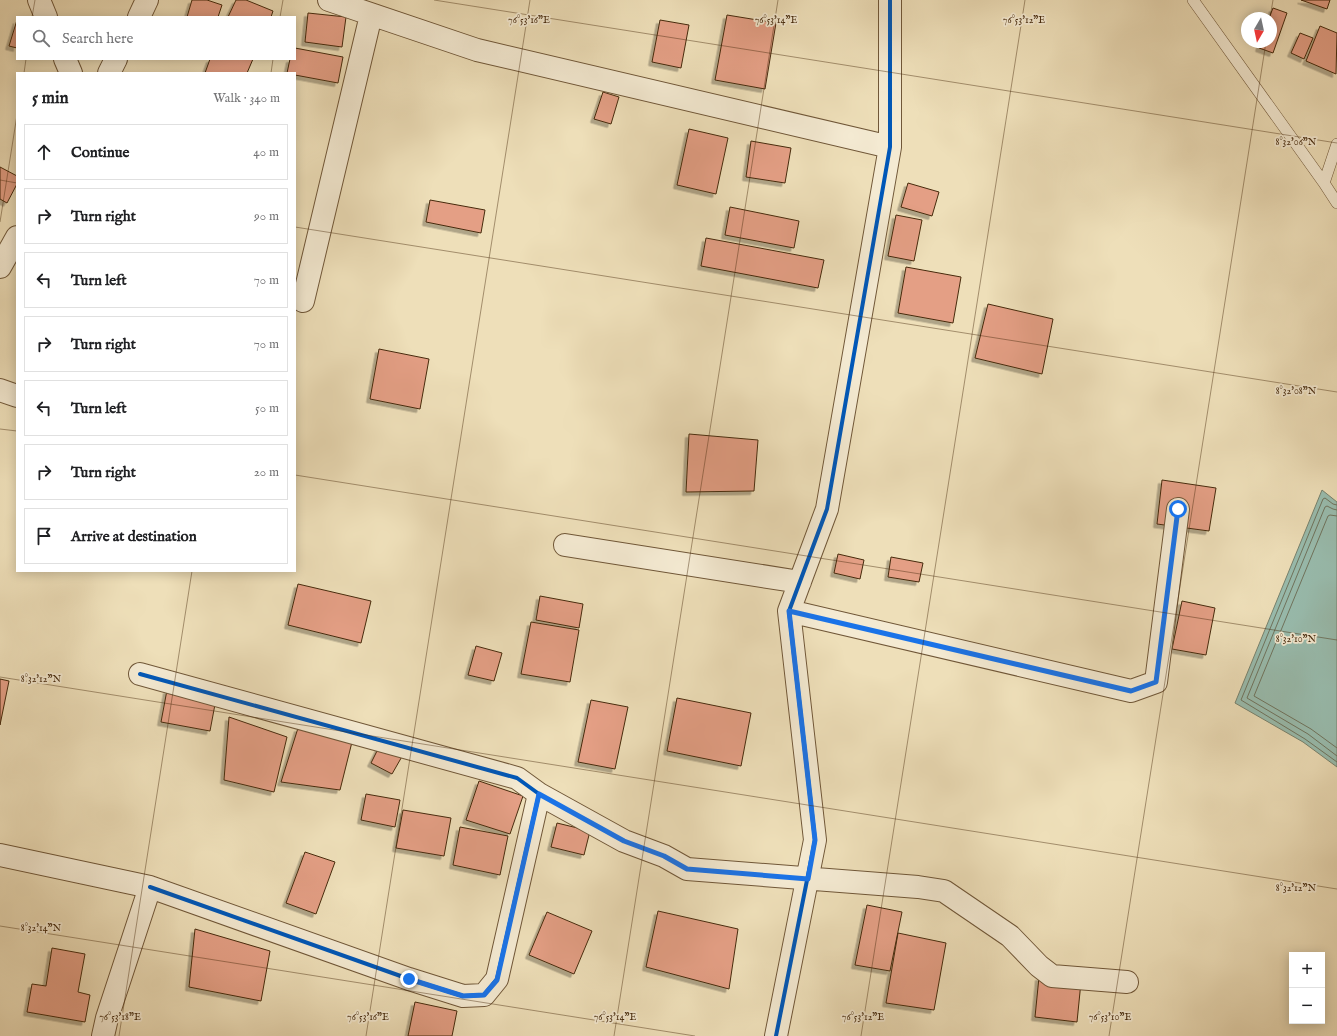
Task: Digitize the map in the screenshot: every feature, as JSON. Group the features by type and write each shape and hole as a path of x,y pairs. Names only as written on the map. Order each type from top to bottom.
{"street":[{"path":"38,0 46,16"},
{"path":"139,16 147,0"},
{"path":"329,0 477,50 890,147"},
{"path":"776,1036 815,840 789,611 827,508 890,147 890,0"},
{"path":"302,301 371,15"},
{"path":"65,60 71,72"},
{"path":"110,72 116,60"},
{"path":"0,267 16,239"},
{"path":"0,390 16,396"},
{"path":"789,611 1131,691 1156,682 1178,509"},
{"path":"565,545 800,582"},
{"path":"140,674 517,778 539,794 624,841 664,856 687,869 918,887 944,891 1010,936 1039,966 1052,976 1127,982"},
{"path":"0,855 150,887 409,979 463,996 484,995 497,980 539,794"},
{"path":"103,1036 107,1018 150,887"}],"lane":[{"path":"1193,0 1337,203"},
{"path":"1324,183 1337,144"}],"water":[{"path":"1322,490 1337,502 1337,767 1303,742 1235,703"}],"building":[{"path":"192,0 207,0 222,5 218,16 187,16"},
{"path":"236,0 246,0 273,11 271,16 228,16"},
{"path":"1301,0 1330,0 1327,9"},
{"path":"1273,8 1287,13 1277,42 1277,12 1271,12"},
{"path":"308,13 346,17 342,47 305,42"},
{"path":"727,15 776,23 765,89 715,80"},
{"path":"660,20 689,25 681,68 652,62"},
{"path":"16,23 16,48 9,46"},
{"path":"1320,26 1337,33 1336,74 1306,61"},
{"path":"1300,33 1313,38 1304,59 1291,53"},
{"path":"296,48 343,57 338,83 296,75 296,72 287,72 290,60 296,60"},
{"path":"1259,48 1275,48 1273,53"},
{"path":"210,60 253,60 247,72 205,72"},
{"path":"603,92 619,97 611,124 594,119"},
{"path":"689,129 728,138 716,194 677,185"},
{"path":"751,141 791,148 785,183 746,177"},
{"path":"0,167 16,175 16,186 7,203 0,199"},
{"path":"908,183 939,192 932,216 901,207"},
{"path":"430,200 485,210 481,233 426,222"},
{"path":"730,207 799,221 794,248 725,235"},
{"path":"896,215 922,220 914,261 888,256"},
{"path":"706,238 824,260 818,288 701,266"},
{"path":"906,267 961,277 953,323 898,313"},
{"path":"988,304 1053,319 1042,374 975,358"},
{"path":"379,349 429,359 420,409 370,399"},
{"path":"689,434 758,440 754,491 686,492"},
{"path":"1162,480 1216,488 1209,531 1157,524"},
{"path":"838,554 864,560 860,579 834,573"},
{"path":"891,557 923,563 919,582 888,577"},
{"path":"298,584 371,601 361,643 288,625"},
{"path":"540,596 583,604 579,628 536,620"},
{"path":"1182,601 1215,608 1206,655 1172,649"},
{"path":"531,622 579,630 570,682 521,674"},
{"path":"476,646 502,653 494,681 468,675"},
{"path":"0,679 9,681 0,725"},
{"path":"167,690 216,699 210,731 161,722"},
{"path":"677,698 751,713 741,766 667,751"},
{"path":"591,700 628,707 615,769 578,762"},
{"path":"229,717 287,737 274,792 224,780"},
{"path":"298,728 352,742 340,790 281,782"},
{"path":"382,741 404,753 392,774 371,763"},
{"path":"479,781 523,796 510,834 466,820"},
{"path":"366,794 400,800 395,827 361,820"},
{"path":"403,810 451,818 444,856 396,848"},
{"path":"557,823 590,831 584,855 551,847"},
{"path":"460,827 508,836 500,875 453,865"},
{"path":"305,852 335,862 316,914 286,903"},
{"path":"867,905 902,912 890,971 855,965"},
{"path":"658,911 738,929 729,989 646,967"},
{"path":"547,912 592,931 574,974 529,955"},
{"path":"195,929 270,951 261,1001 189,987"},
{"path":"898,933 946,943 934,1010 886,1003"},
{"path":"52,948 85,954 78,992 90,995 85,1022 27,1012 32,984 46,986"},
{"path":"1039,977 1081,982 1077,1022 1035,1017"},
{"path":"415,1002 457,1011 452,1036 408,1036"}],"cycle path":[{"path":"776,1036 815,840 789,611 827,509 890,147 890,0"},
{"path":"140,674 517,778 539,794 497,979 484,995 463,996 409,979 150,887"}],"route":[{"path":"409,979 463,996 484,995 497,980 539,794 624,841 664,856 687,869 808,879 815,840 789,611 1131,691 1156,682 1178,509"}]}
